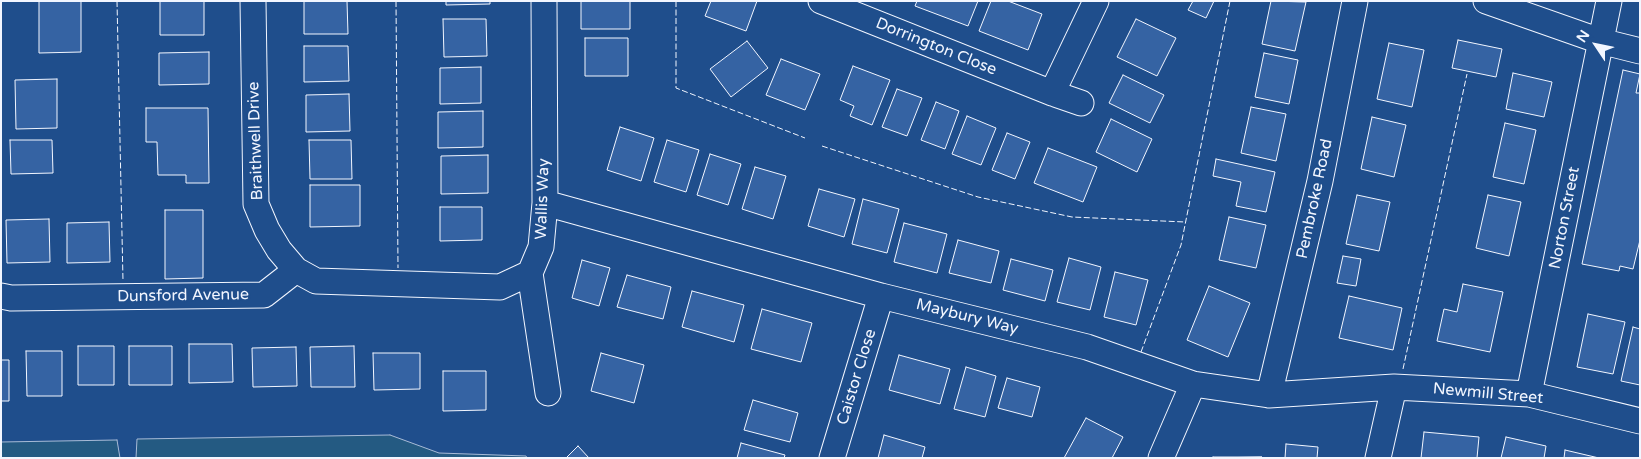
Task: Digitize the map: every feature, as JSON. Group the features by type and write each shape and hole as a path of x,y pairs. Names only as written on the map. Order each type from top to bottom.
{"street":[{"name":"Braithwell Drive","path":"253,1 256,204 266,230 279,250 296,270"},
{"name":"Wallis Way","path":"530,273 541,246 545,202 544,1"},
{"name":"Dorrington Close","path":"821,1 1081,103"},
{"path":"1052,93 1096,1"},
{"name":"Pembroke Road","path":"1269,395 1320,181 1354,1"},
{"path":"1486,1 1600,41 1640,51"},
{"name":"Norton Street","path":"1529,394 1609,1"},
{"name":"Maybury Way","path":"545,202 882,296 1087,347 1193,384 1269,395 1394,387"},
{"path":"296,270 316,281 500,287 530,273 548,392"},
{"name":"Dunsford Avenue","path":"1,296 11,298 264,295 296,270"},
{"name":"Caistor Close","path":"832,458 882,296"},
{"path":"1161,458 1193,384"},
{"path":"1378,458 1394,387"},
{"name":"Newmill Street","path":"1394,387 1529,394 1640,421"}],"shaded area":[{"path":"390,435 439,453 526,456 527,458 136,458 137,439"},
{"path":"117,440 120,458 1,458 1,442"}],"building":[{"path":"39,1 81,1 81,52 39,53"},
{"path":"160,1 204,1 204,35 160,35"},
{"path":"304,1 347,1 348,34 304,34"},
{"path":"446,1 490,1 490,4 446,5"},
{"path":"581,1 630,1 630,29 581,29"},
{"path":"711,1 757,1 746,31 705,16"},
{"path":"917,1 978,1 968,26 915,6"},
{"path":"991,1 1008,1 1042,14 1028,50 979,31"},
{"path":"1193,1 1214,1 1206,18 1188,10"},
{"path":"1271,1 1306,2 1295,51 1262,44"},
{"path":"443,19 486,19 487,56 444,57"},
{"path":"1136,19 1176,38 1157,76 1117,57"},
{"path":"585,38 628,38 628,76 585,76"},
{"path":"1458,40 1502,49 1496,77 1452,68"},
{"path":"747,41 768,68 731,97 710,69"},
{"path":"1389,43 1424,50 1412,107 1377,99"},
{"path":"304,46 348,46 349,81 304,82"},
{"path":"209,52 209,84 159,85 159,53"},
{"path":"1264,53 1298,60 1289,104 1255,97"},
{"path":"781,59 820,74 805,110 766,95"},
{"path":"853,66 890,80 872,125 850,116 854,106 840,100"},
{"path":"481,67 481,103 440,104 440,68"},
{"path":"1623,70 1640,74 1636,93 1640,93 1640,240 1633,269 1620,266 1619,271 1582,264"},
{"path":"1513,73 1552,82 1544,117 1506,109"},
{"path":"1123,75 1164,95 1150,123 1109,103"},
{"path":"57,79 57,128 16,129 15,80"},
{"path":"897,89 922,98 907,136 882,127"},
{"path":"349,94 350,131 306,132 306,95"},
{"path":"936,102 959,111 945,149 921,140"},
{"path":"1251,107 1286,114 1276,161 1241,153"},
{"path":"146,108 208,108 209,183 186,183 186,175 158,175 157,142 146,142"},
{"path":"483,111 483,147 438,148 438,112"},
{"path":"967,116 996,128 981,165 952,154"},
{"path":"1372,117 1406,125 1394,177 1361,169"},
{"path":"1111,119 1152,139 1137,172 1096,152"},
{"path":"1505,123 1536,130 1524,184 1493,177"},
{"path":"620,127 654,138 641,181 607,170"},
{"path":"1007,133 1030,142 1015,179 992,170"},
{"path":"10,140 52,140 53,173 11,174"},
{"path":"309,140 351,140 352,179 310,179"},
{"path":"667,140 699,150 686,192 654,182"},
{"path":"1048,148 1097,167 1083,202 1034,183"},
{"path":"710,154 741,164 728,205 697,195"},
{"path":"488,155 488,193 441,194 441,156"},
{"path":"1216,159 1275,172 1266,212 1236,206 1241,182 1213,176"},
{"path":"755,167 786,176 773,219 742,209"},
{"path":"310,185 360,185 360,226 310,227"},
{"path":"819,189 855,199 844,237 808,226"},
{"path":"1357,195 1390,202 1379,251 1346,244"},
{"path":"1488,195 1521,202 1509,256 1476,248"},
{"path":"863,199 899,209 887,253 852,244"},
{"path":"440,207 482,207 482,240 440,241"},
{"path":"165,210 203,210 203,278 165,279"},
{"path":"1229,217 1266,225 1256,268 1219,260"},
{"path":"49,219 50,262 7,263 6,220"},
{"path":"109,222 110,262 67,263 67,223"},
{"path":"904,223 947,234 937,273 894,262"},
{"path":"958,240 999,251 991,283 949,273"},
{"path":"1343,256 1361,259 1356,286 1337,283"},
{"path":"1069,258 1101,267 1090,310 1057,302"},
{"path":"1011,259 1053,270 1045,301 1003,290"},
{"path":"582,260 610,268 599,306 572,298"},
{"path":"1115,272 1148,280 1136,325 1104,317"},
{"path":"627,275 671,287 663,319 617,307"},
{"path":"1463,284 1503,292 1490,352 1437,341 1444,309 1457,312"},
{"path":"1209,286 1250,303 1228,357 1187,340"},
{"path":"692,291 744,305 734,342 682,327"},
{"path":"1349,296 1402,308 1393,350 1339,338"},
{"path":"762,309 812,323 801,362 751,349"},
{"path":"1588,314 1625,322 1613,374 1577,367"},
{"path":"1633,327 1640,329 1640,385 1621,381"},
{"path":"189,344 232,344 233,382 189,383"},
{"path":"78,346 114,346 114,385 78,385"},
{"path":"129,346 172,346 172,385 129,385"},
{"path":"354,346 355,387 311,387 310,347"},
{"path":"296,347 297,386 253,387 252,348"},
{"path":"26,351 62,351 62,396 27,396"},
{"path":"373,353 420,353 420,389 374,390"},
{"path":"601,353 644,365 634,403 591,391"},
{"path":"899,355 950,369 940,404 889,390"},
{"path":"1,360 9,360 9,401 1,401"},
{"path":"966,367 996,376 985,417 954,409"},
{"path":"443,371 486,371 486,410 443,411"},
{"path":"1007,378 1040,387 1032,417 998,408"},
{"path":"753,400 798,413 790,442 744,430"},
{"path":"1086,418 1123,437 1112,458 1064,458"},
{"path":"1424,432 1479,437 1477,458 1421,458"},
{"path":"884,435 925,447 922,458 878,458"},
{"path":"1506,437 1546,446 1544,458 1501,458"},
{"path":"741,443 785,455 784,458 737,458"},
{"path":"1286,444 1318,447 1317,458 1285,458"},
{"path":"578,446 589,458 566,458"},
{"path":"1565,450 1599,458 1564,458"},
{"path":"1213,457 1262,457 1213,458"}],"fence":[{"path":"117,1 123,281"},
{"path":"396,1 398,268"},
{"path":"676,1 676,88 805,138"},
{"path":"1141,352 1181,245 1230,1"},
{"path":"1403,369 1467,74"},
{"path":"822,146 978,197 1072,217 1185,222"}]}
